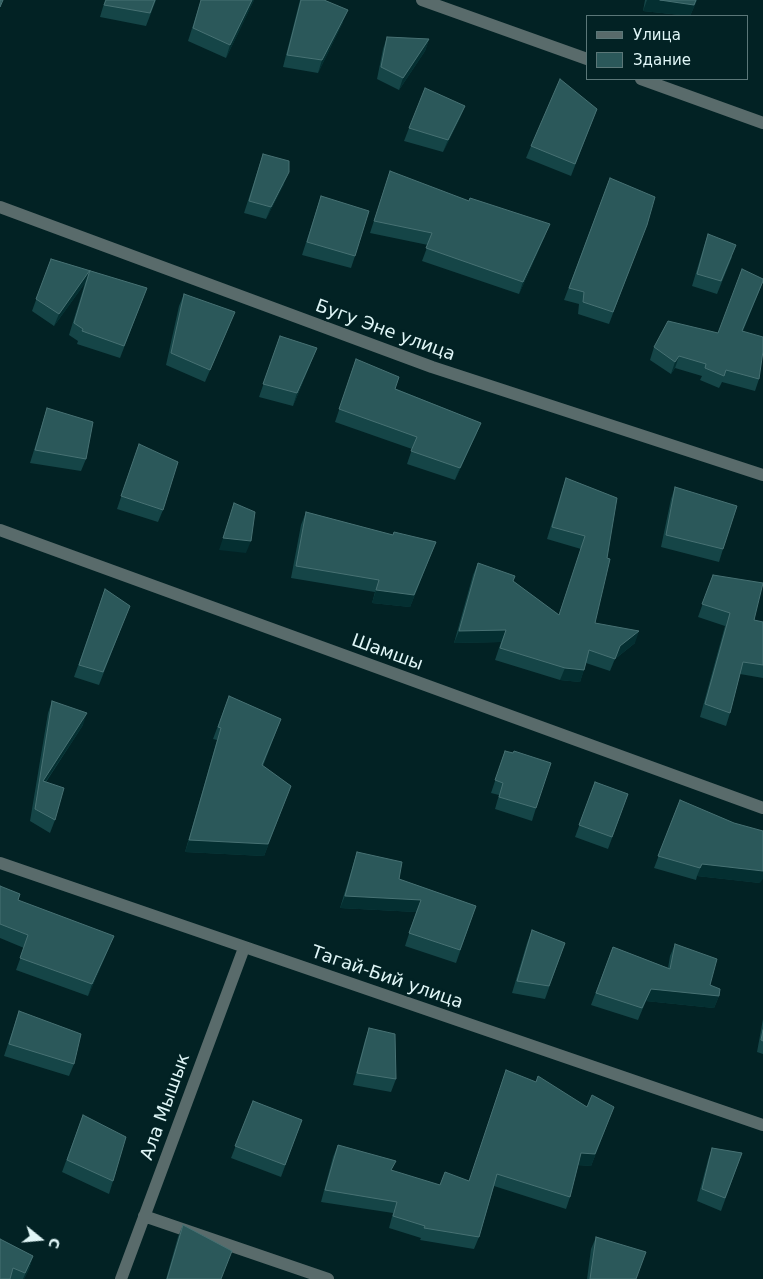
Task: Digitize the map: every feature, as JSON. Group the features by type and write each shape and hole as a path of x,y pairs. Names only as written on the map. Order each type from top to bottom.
{"street":[{"path":"422,0 586,59"},
{"path":"644,80 763,123"},
{"name":"Бугу Эне улица","path":"0,207 432,368 763,475"},
{"name":"Шамшы","path":"0,530 763,808"},
{"name":"Тагай-Бий улица","path":"0,863 763,1125"},
{"name":"Ала Мышык","path":"120,1279 244,948"},
{"path":"144,1216 328,1279"}],"building":[{"path":"106,0 155,0 150,13 104,5"},
{"path":"201,0 252,0 230,45 193,28"},
{"path":"301,0 324,0 348,10 322,60 287,55"},
{"path":"660,0 696,0 694,5"},
{"path":"387,37 429,39 403,78 381,67"},
{"path":"560,79 597,109 575,164 531,146"},
{"path":"425,88 465,106 448,140 409,128"},
{"path":"263,154 289,161 289,172 271,207 249,201"},
{"path":"390,171 469,201 470,198 550,224 523,282 426,248 432,233 374,221"},
{"path":"610,178 655,197 647,225 613,312 583,302 584,292 569,288"},
{"path":"321,196 369,211 355,256 307,242"},
{"path":"708,234 736,245 721,281 697,274"},
{"path":"51,259 90,271 59,314 36,299"},
{"path":"742,269 763,279 742,331 763,337 759,379 726,370 724,376 705,368 706,364 679,356 675,362 654,347 668,321 718,333"},
{"path":"90,271 147,288 124,346 82,331 83,329 74,323"},
{"path":"184,294 235,312 210,370 171,353"},
{"path":"280,336 317,348 297,393 263,384"},
{"path":"356,359 399,377 395,389 481,423 460,468 411,451 417,437 339,409"},
{"path":"47,408 93,422 86,459 35,450"},
{"path":"139,444 178,462 163,510 121,496"},
{"path":"566,478 617,498 607,558 610,559 595,623 639,631 620,646 615,659 589,650 584,670 565,668 500,648 506,630 459,631 478,563 515,576 513,581 559,615 585,536 552,527"},
{"path":"675,487 737,506 723,549 666,535"},
{"path":"234,503 255,512 251,541 223,538"},
{"path":"306,512 393,535 394,532 436,542 414,595 376,590 379,580 296,566"},
{"path":"713,575 763,583 754,620 763,622 763,665 743,662 730,713 705,704 730,613 702,604"},
{"path":"105,589 130,606 103,672 79,665"},
{"path":"229,696 281,719 262,765 291,786 268,844 189,840 221,728 218,727"},
{"path":"52,701 87,713 43,781 64,788 55,820 35,809"},
{"path":"505,751 513,753 514,751 551,763 536,808 499,797 503,783 495,780"},
{"path":"595,782 628,794 612,837 579,825"},
{"path":"680,800 734,823 763,831 763,871 702,864 700,868 658,856"},
{"path":"357,852 402,862 399,879 476,906 460,950 409,933 421,900 345,896"},
{"path":"0,886 20,894 18,900 114,936 92,984 20,958 28,935 0,924"},
{"path":"532,930 565,943 549,986 517,981"},
{"path":"675,944 717,959 710,985 720,989 719,996 651,989 642,1008 596,993 613,947 670,969"},
{"path":"19,1011 81,1034 74,1064 9,1044"},
{"path":"369,1028 395,1034 396,1079 357,1073"},
{"path":"506,1070 536,1082 538,1076 587,1107 592,1095 614,1107 595,1154 581,1153 570,1197 497,1174 479,1237 424,1228 425,1226 393,1216 397,1202 325,1190 338,1145 396,1161 391,1170 440,1185 445,1172 469,1181"},
{"path":"253,1101 302,1120 285,1165 235,1146"},
{"path":"83,1115 126,1137 113,1181 67,1160"},
{"path":"712,1148 742,1153 725,1198 702,1189"},
{"path":"183,1225 232,1251 221,1279 167,1279"},
{"path":"596,1237 646,1252 636,1279 590,1279"},
{"path":"0,1239 33,1256 25,1273 13,1268 10,1279 0,1279"}]}
